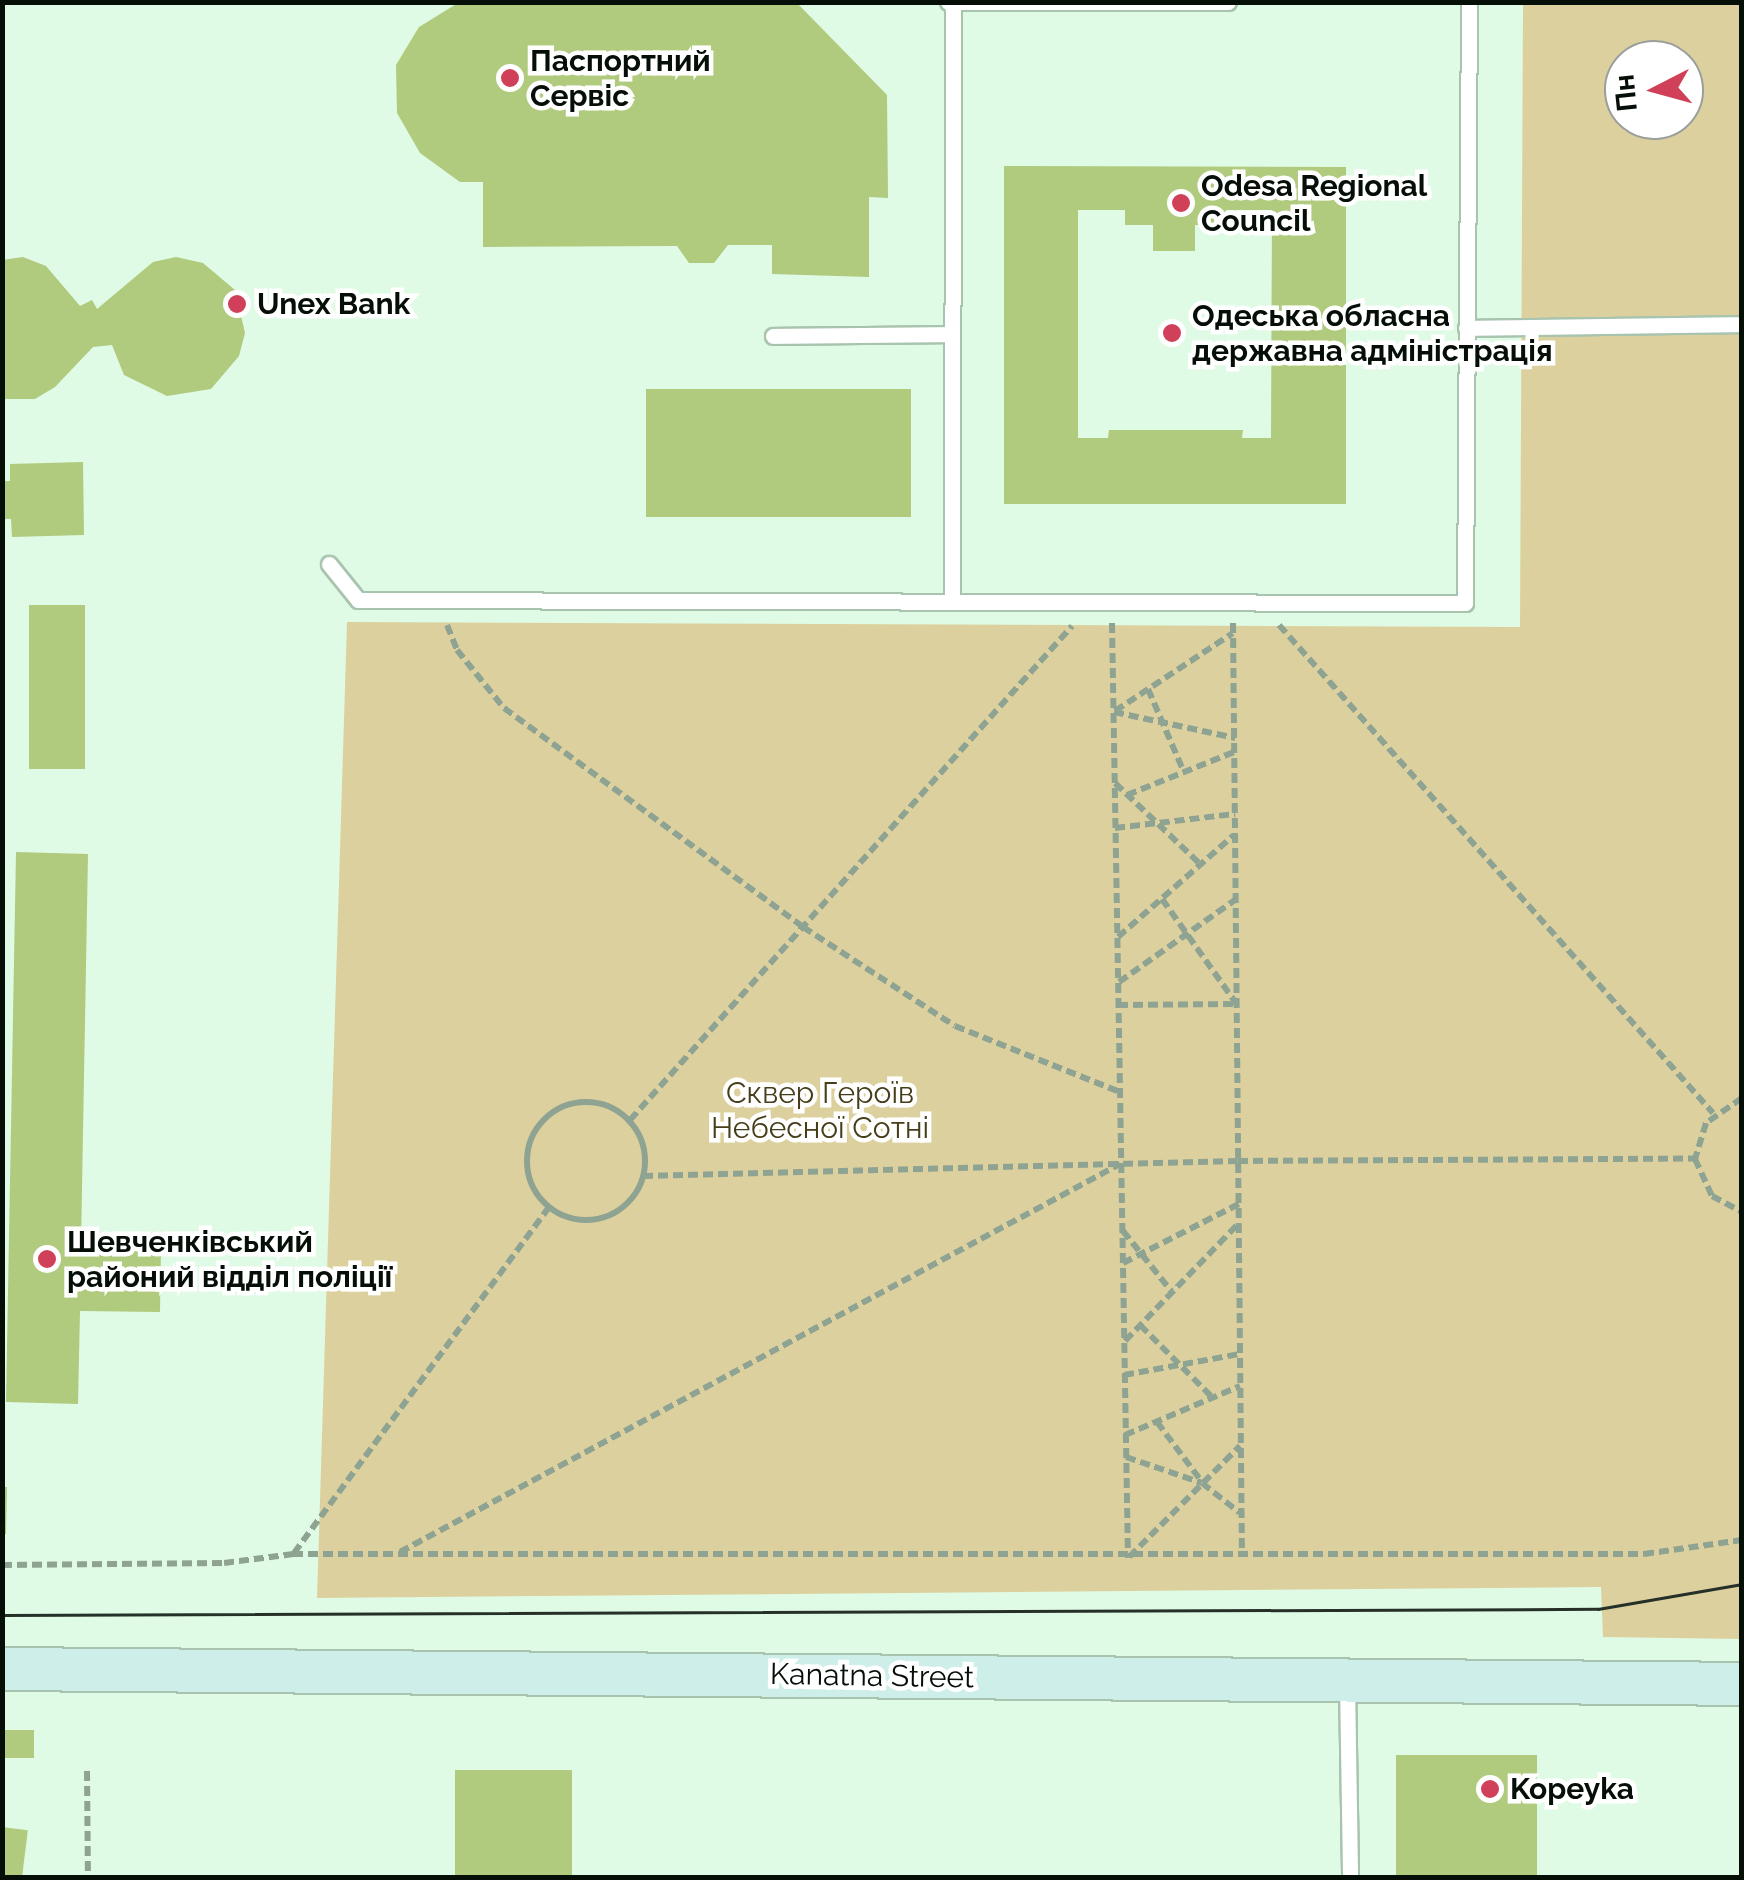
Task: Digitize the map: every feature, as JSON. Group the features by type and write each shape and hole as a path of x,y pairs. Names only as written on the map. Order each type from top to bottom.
{"main road":[{"name":"Kanatna Street","path":"2,1669 1742,1684"}],"lane":[{"path":"952,602 952,3 1228,2"},
{"path":"329,564 358,600 1465,602 1469,2"},
{"path":"1466,328 1742,324"},
{"path":"774,336 952,334"},
{"path":"1346,1680 1350,1878"}],"path":[{"path":"441,600 457,650 504,708 803,927 955,1026 1120,1092"},
{"path":"630,1120 1094,602"},
{"path":"1112,602 1128,1558"},
{"path":"1233,602 1242,1557"},
{"path":"1258,602 1713,1113"},
{"path":"1114,712 1234,632"},
{"path":"1148,689 1184,772"},
{"path":"1114,712 1234,738"},
{"path":"1127,794 1234,752"},
{"path":"1115,783 1200,864"},
{"path":"1115,828 1235,814"},
{"path":"1118,938 1235,834"},
{"path":"1162,898 1237,1004"},
{"path":"1118,983 1236,900"},
{"path":"1118,1005 1237,1004"},
{"path":"1742,1098 1713,1113 1695,1159 1712,1196 1742,1212"},
{"path":"596,1102 630,1120 645,1156 643,1176 635,1194 604,1217 566,1216 548,1207 536,1192 527,1155 543,1120 559,1108 596,1102"},
{"path":"643,1176 1238,1161 1695,1159"},
{"path":"397,1554 1121,1164"},
{"path":"1122,1263 1238,1204"},
{"path":"293,1554 548,1207"},
{"path":"1124,1342 1239,1224"},
{"path":"1122,1229 1172,1292"},
{"path":"1140,1325 1213,1398"},
{"path":"1124,1374 1240,1354"},
{"path":"1126,1436 1240,1386"},
{"path":"1157,1422 1202,1483 1241,1514"},
{"path":"1128,1558 1240,1445"},
{"path":"1126,1457 1202,1483"},
{"path":"2,1564 224,1563 293,1554 1128,1558 1644,1554 1742,1540"},
{"path":"87,1771 88,1878"}],"green space":[{"name":"Сквер Героїв Небесної Сотні","path":"1523,3 1741,3 1741,1639 1603,1637 1601,1587 317,1598 347,622 1520,627"}],"building":[{"path":"796,2 887,95 888,198 869,197 869,277 772,274 772,245 728,245 714,263 689,263 677,246 483,247 483,182 460,182 420,153 397,113 396,65 419,27 458,3"},
{"path":"1004,166 1346,167 1346,504 1004,504","holes":["1078,210 1125,210 1125,225 1153,225 1153,251 1195,251 1195,225 1226,225 1226,210 1272,210 1271,438 1242,438 1243,430 1109,430 1108,438 1078,438"]},
{"path":"23,257 46,266 80,306 92,300 97,309 153,262 176,257 203,263 235,290 245,333 239,356 211,389 167,396 124,375 112,345 93,347 55,387 35,399 2,399 2,260"},
{"path":"646,389 911,389 911,517 646,517"},
{"path":"83,462 84,535 12,537 11,519 2,519 2,481 10,481 10,464"},
{"path":"29,605 85,605 85,769 29,769"},
{"path":"16,852 88,854 81,1245 161,1247 160,1312 80,1311 78,1404 6,1402"},
{"path":"2,1487 7,1487 6,1534 2,1534"},
{"path":"4,1730 34,1730 34,1758 4,1758"},
{"path":"1396,1755 1537,1755 1537,1878 1396,1878"},
{"path":"455,1770 572,1770 572,1878 455,1878"},
{"path":"2,1827 28,1830 22,1878 2,1878"}],"tram line":[{"path":"2,1615 1598,1609 1742,1584"}],"place":[{"name":"Паспортний Сервіс","path":"510,78"},
{"name":"Odesa Regional Council","path":"1181,203"},
{"name":"Unex Bank","path":"237,304"},
{"name":"Одеська обласна державна адміністрація","path":"1172,333"},
{"name":"Шевченківський районий відділ поліції","path":"47,1259"},
{"name":"Kopeyka","path":"1490,1789"}]}
